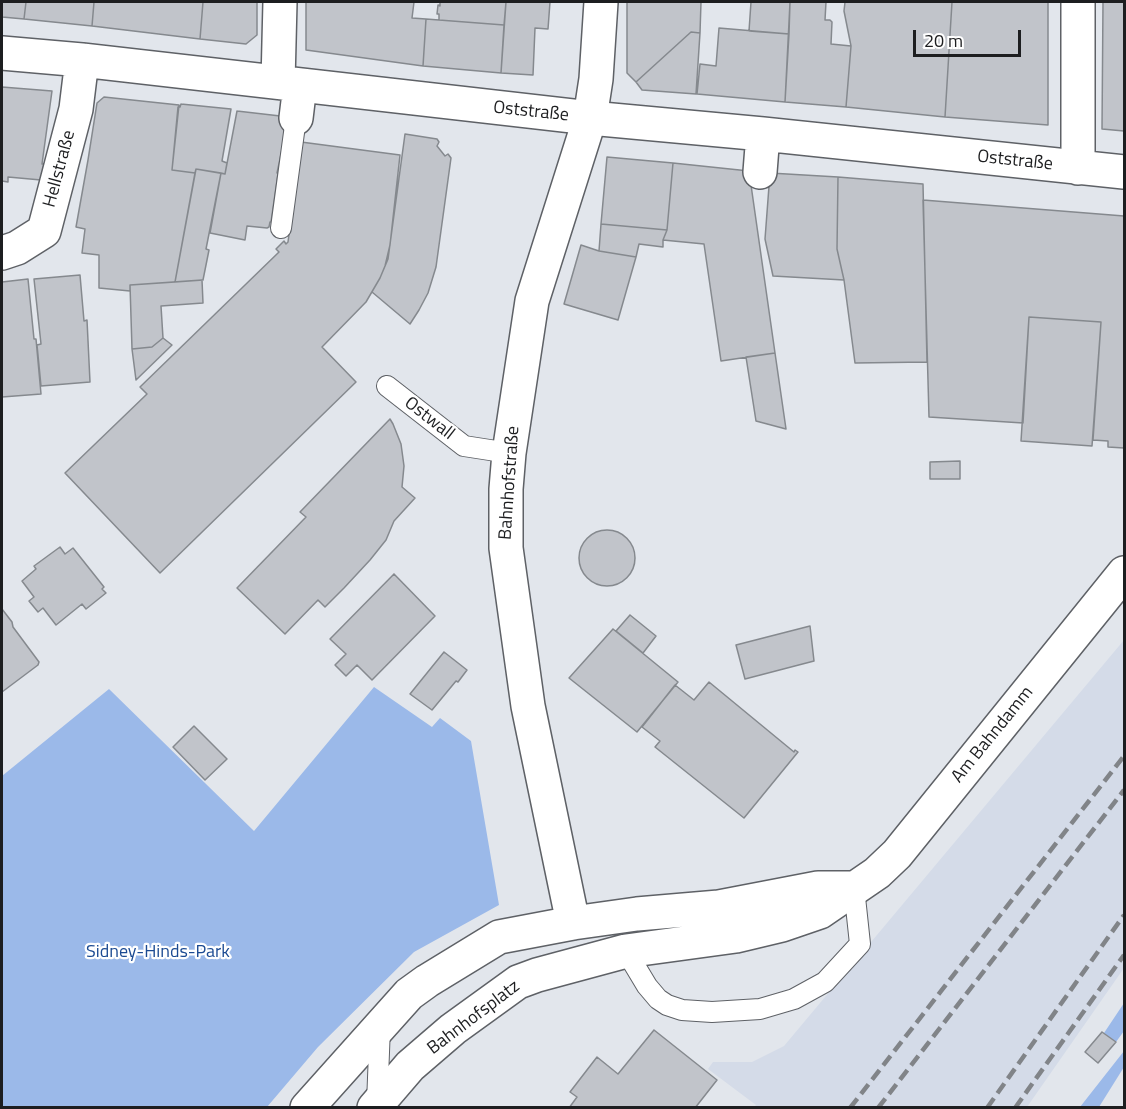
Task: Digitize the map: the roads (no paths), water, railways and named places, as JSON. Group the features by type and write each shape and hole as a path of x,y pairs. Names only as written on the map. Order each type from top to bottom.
{"street":[{"name":"Bahnhofstraße","path":"573,923 528,706 506,548 506,489 508,453 532,301 590,118 596,80 601,2"},
{"path":"1078,12 1078,168"},
{"path":"280,14 296,118"},
{"name":"Oststraße","path":"2,53 82,60 590,118 1125,172"},
{"name":"Hellstraße","path":"2,253 17,248 44,231 76,109 82,60"},
{"path":"760,172 763,135"},
{"name":"Am Bahndamm","path":"626,951 736,936 782,925 820,912 877,873 897,854 1125,573"},
{"path":"307,1107 409,994 499,937 573,923 719,906 818,888 854,888"},
{"path":"573,923 626,951"},
{"name":"Bahnhofsplatz","path":"377,1106 410,1066 453,1029 518,982 626,951"}],"lane":[{"path":"281,228 296,118"},
{"name":"Ostwall","path":"387,386 464,446 508,453"},
{"path":"626,951 647,986 658,999 667,1005 682,1010 712,1012 760,1009 794,999 825,982 860,944 854,888"},
{"name":"Bahnhofsplatz","path":"377,1106 380,1026"}],"railway":[{"path":"850,1108 1124,756"},
{"path":"878,1108 1124,790"},
{"path":"987,1108 1124,915"},
{"path":"1015,1108 1124,955"}],"park label":[{"name":"Sidney-Hinds-Park","path":"158,953"}]}
